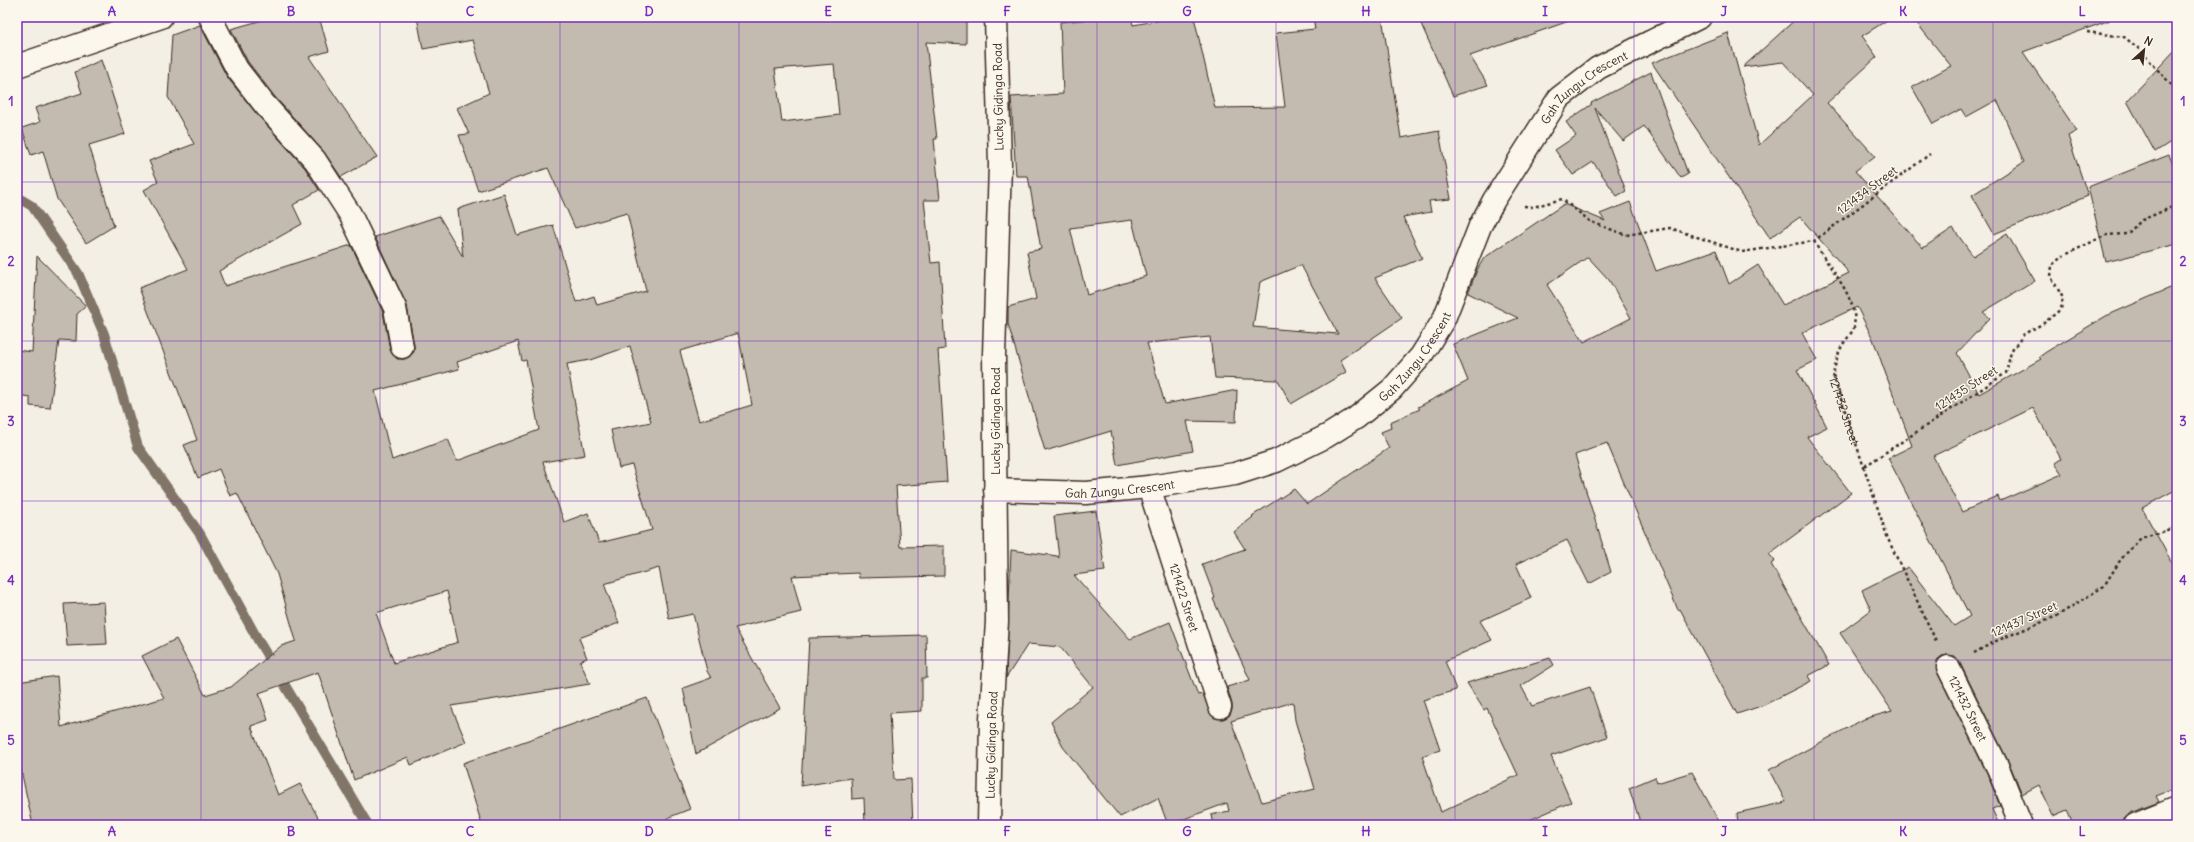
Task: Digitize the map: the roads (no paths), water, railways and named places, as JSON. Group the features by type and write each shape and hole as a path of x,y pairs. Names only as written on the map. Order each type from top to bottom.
{"street":[{"path":"17,66 161,17"},
{"path":"210,17 237,69 265,105 315,160 350,214 395,308 402,347"},
{"name":"Lucky Gidinga Road","path":"989,825 997,621 994,355 1000,165 996,17"},
{"name":"Gah Zungu Crescent","path":"995,490 1086,493 1149,487 1235,474 1276,461 1333,432 1356,418 1392,389 1421,356 1444,319 1480,226 1494,200 1559,98 1598,68 1700,17"},
{"name":"121422 Street","path":"1149,487 1220,707"},
{"name":"121432 Street","path":"1948,668 1992,754 2021,825"},
{"path":"2135,825 2177,808"}],"waterway":[{"path":"17,197 32,206 78,273 104,334 138,447 200,534 258,640 368,825"}]}
